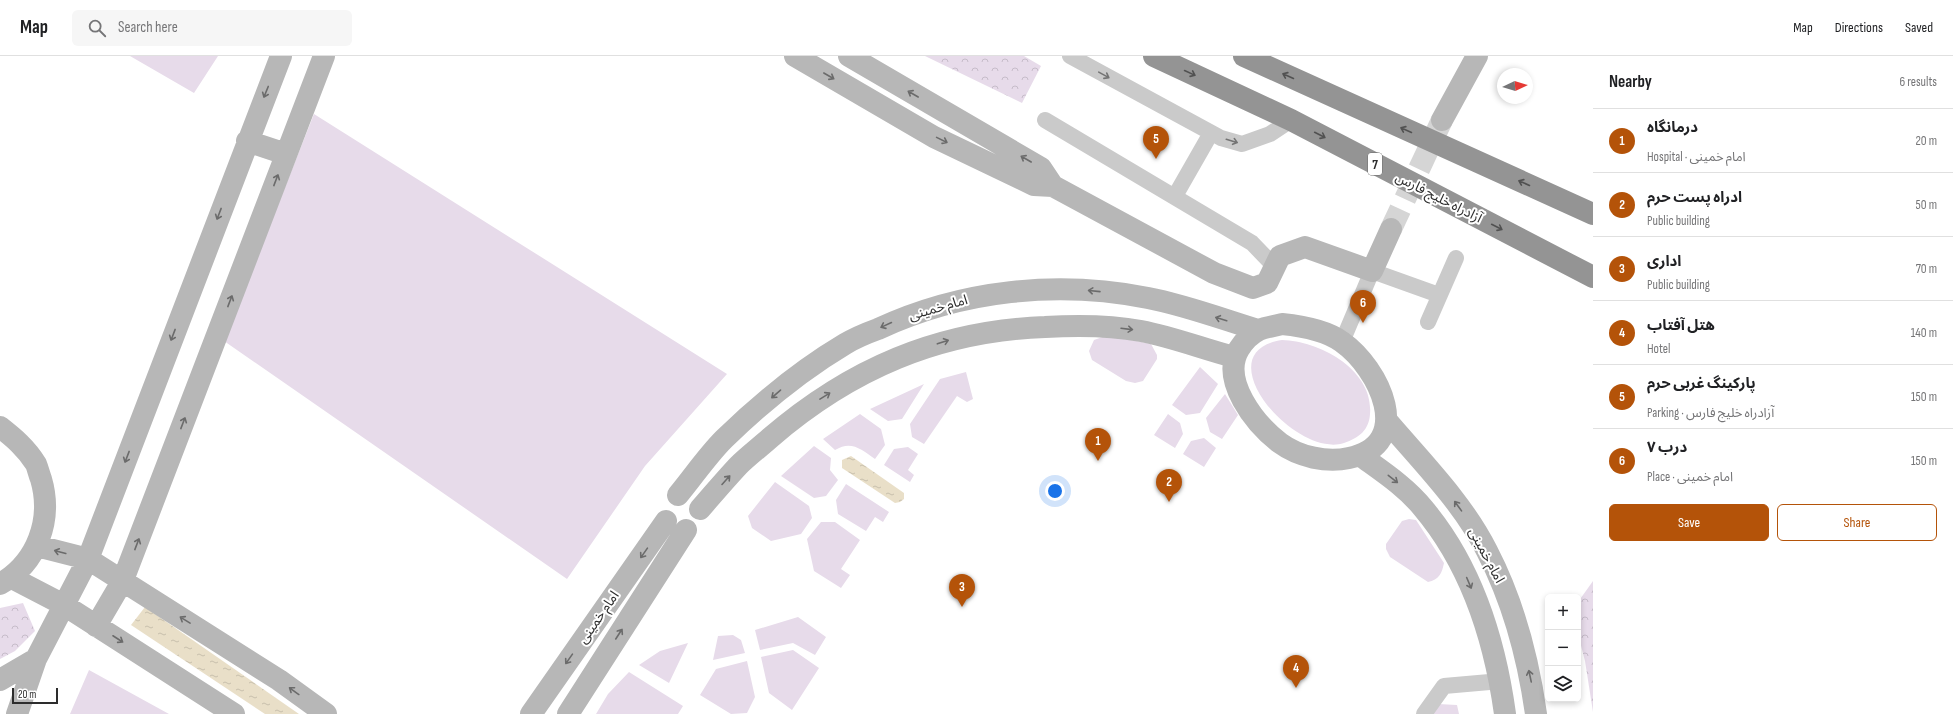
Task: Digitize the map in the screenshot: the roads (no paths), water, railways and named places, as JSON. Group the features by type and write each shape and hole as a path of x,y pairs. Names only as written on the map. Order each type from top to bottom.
{"highway":[{"name":"آزادراه خلیج فارس","path":"1154,56 1290,120 1593,277"},
{"path":"1244,56 1593,214"},
{"path":"1560,200 1593,202"}],"street":[{"path":"16,714 36,659 88,559 247,141 281,56"},
{"path":"96,626 123,580 324,56"},
{"path":"795,56 934,137 1034,185 1052,186 1214,273 1253,288 1267,284 1280,256 1305,247 1439,295"},
{"path":"848,56 1041,168 1052,186"},
{"path":"1070,56 1211,133 1242,144 1270,134 1290,120"},
{"path":"1442,120 1477,56"},
{"path":"1045,120 1252,243 1276,267"},
{"path":"1175,196 1211,133"},
{"path":"247,141 286,154"},
{"path":"1342,342 1391,229"},
{"path":"1428,322 1456,258"},
{"name":"امام خمینی","path":"678,495 723,440 785,386 846,343 900,319 936,306 980,295 1035,289 1092,290 1148,298 1258,330"},
{"path":"1282,324 1306,326 1342,342 1366,365 1378,384 1385,404 1387,421 1382,436 1374,447 1361,456 1329,461 1311,457 1281,443 1255,418 1237,386 1234,372 1234,357 1244,342 1258,330 1282,324"},
{"path":"700,508 694,499 684,495 678,495 673,497 666,505 666,521 674,529 686,530 698,522 700,508 739,465 811,405 869,370 910,353 953,338 1015,328 1078,325 1111,327 1142,331 1234,357"},
{"name":"امام خمینی","path":"1387,421 1448,492 1487,550 1505,590 1521,635 1536,714"},
{"path":"0,427 21,443 36,466 45,492 45,519 37,546 26,563 6,581 64,605 234,714"},
{"name":"امام خمینی","path":"1361,456 1396,481 1424,509 1458,557 1492,643 1501,681 1505,714"},
{"name":"امام خمینی","path":"530,714 666,521"},
{"name":"امام خمینی","path":"568,714 686,530"},
{"path":"37,546 88,559 279,680 326,714"},
{"path":"0,680 36,659"},
{"path":"1424,714 1444,686 1501,681"}],"water":[{"path":"851,456 904,493 904,499 895,503 842,468 842,460"},
{"path":"145,607 299,714 265,714 131,625"}],"tunnel":[{"path":"1391,229 1442,120"}],"place":[{"name":"پارکینگ غربی حرم","path":"1156,159"},
{"name":"درب ۷","path":"1363,323"},
{"name":"درمانگاه","path":"1098,461"},
{"name":"ادراه پست حرم","path":"1169,502"},
{"name":"اداری","path":"962,607"},
{"name":"هتل آفتاب","path":"1296,688"}]}
